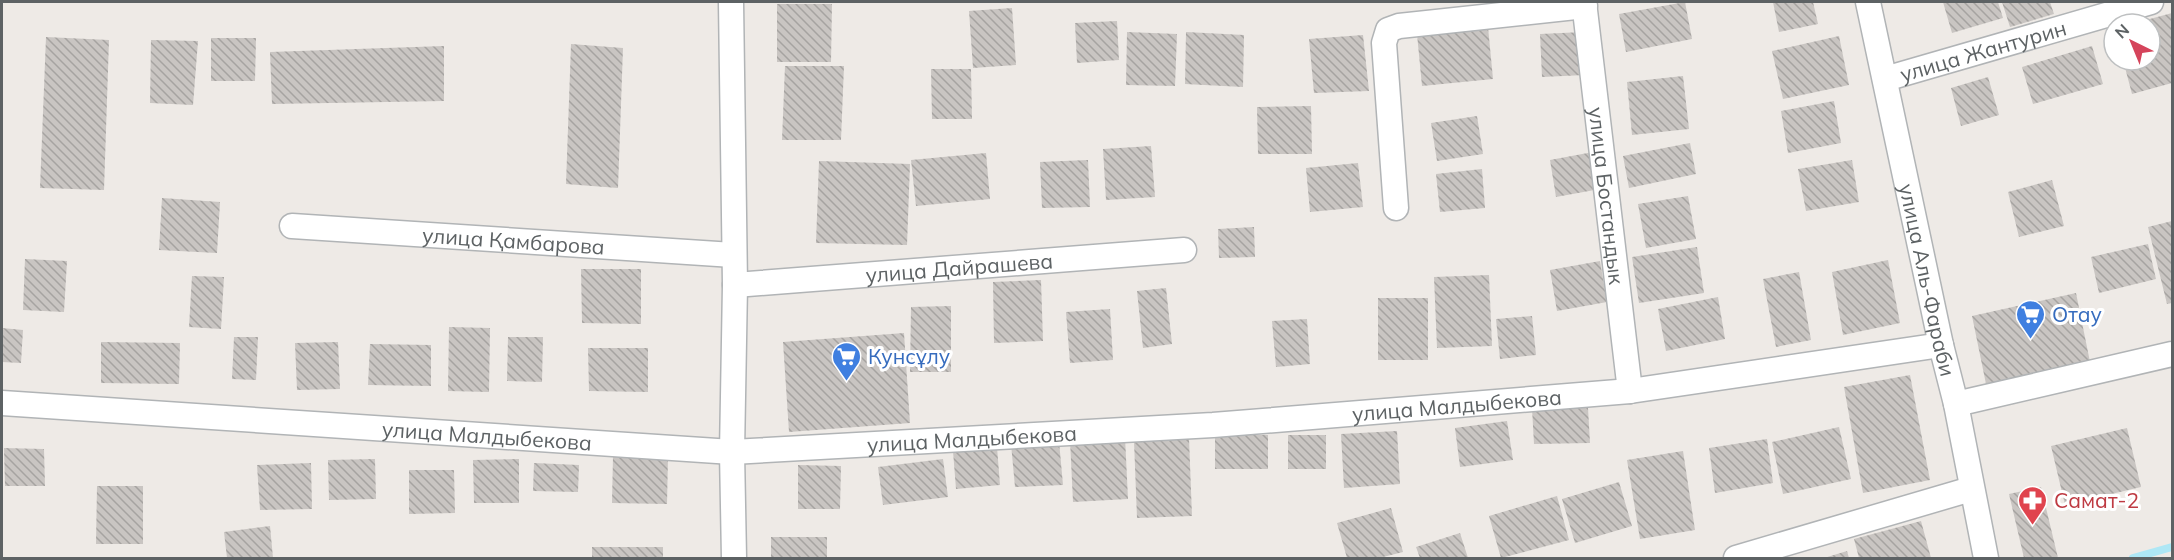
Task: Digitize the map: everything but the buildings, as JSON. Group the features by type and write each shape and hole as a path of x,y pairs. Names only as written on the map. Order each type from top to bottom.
{"street":[{"path":"731,2 735,285 732,453 734,558"},
{"name":"улица Аль-Фараби","path":"1868,2 1941,345 1956,404 1986,558"},
{"name":"улица Жантурин","path":"1885,79 2151,2"},
{"path":"1396,208 1384,44 1388,30 1399,26 1585,4"},
{"name":"улица Бостандык","path":"1585,4 1630,391"},
{"name":"улица Қамбарова","path":"292,226 734,255"},
{"name":"улица Дайрашева","path":"735,285 1184,250"},
{"name":"улица Малдыбекова","path":"2,403 732,453 1212,425 1630,391 1941,345"},
{"path":"1956,404 2172,354"},
{"path":"1736,558 1971,489"}],"waterway":[{"path":"2133,558 2172,547"}],"place":[{"name":"Отау","path":"2031,340"},
{"name":"Кунсұлу","path":"847,382"},
{"name":"Самат-2","path":"2033,526"}]}
